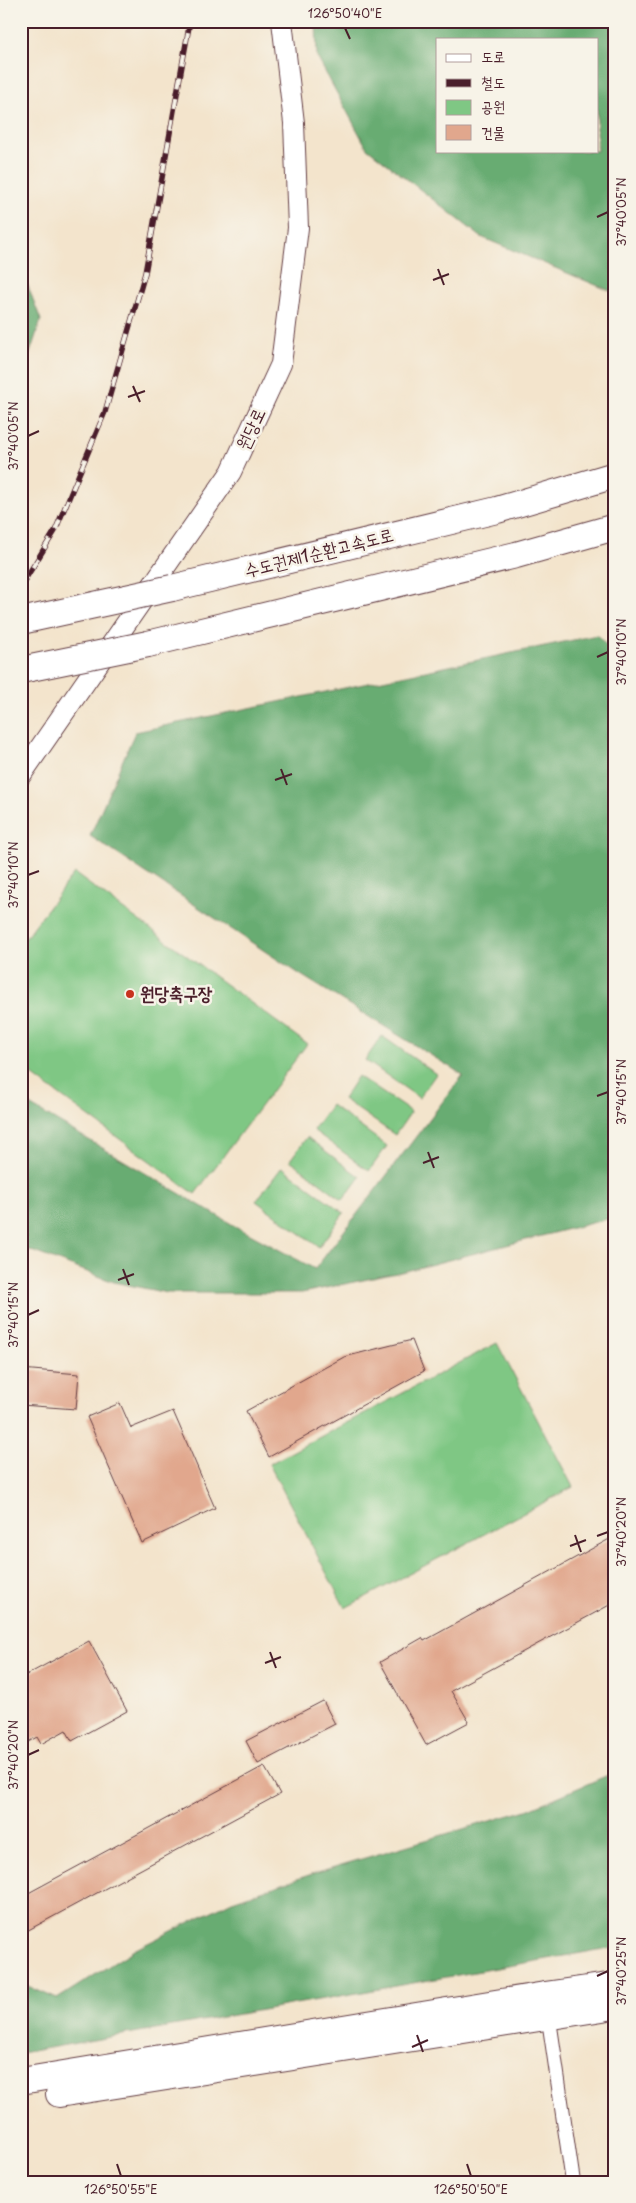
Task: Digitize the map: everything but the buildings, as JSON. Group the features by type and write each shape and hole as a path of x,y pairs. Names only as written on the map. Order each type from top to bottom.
{"highway":[{"name":"수도권제1순환고속도로","path":"21,621 172,588 497,510 615,474"},
{"path":"21,670 148,644 516,555 615,527"},
{"path":"21,2100 547,2005 615,1986"},
{"path":"21,2082 547,2005 615,2006"}],"main road":[{"name":"원당로","path":"21,775 232,472 281,364 298,228 294,123 282,21"}],"street":[{"path":"547,2005 573,2182"}],"green space":[{"path":"316,21 615,21 615,293 481,237 367,148 317,57"},
{"path":"21,268 41,320 21,380"},
{"path":"597,635 615,655 615,1217 406,1271 302,1293 167,1293 114,1282 21,1247 21,1100 235,1226 315,1269 463,1075 301,975 90,836 135,732"},
{"name":"원당축구장","path":"74,873 307,1044 195,1194 21,1067 21,944"},
{"path":"382,1036 436,1074 419,1098 365,1060"},
{"path":"358,1076 411,1112 395,1135 343,1099"},
{"path":"331,1105 387,1146 369,1171 313,1130"},
{"path":"307,1137 360,1177 343,1200 290,1160"},
{"path":"282,1167 344,1213 319,1247 256,1201"},
{"path":"497,1343 573,1487 345,1608 269,1464"},
{"path":"615,1772 615,1947 21,2053 21,1983 57,1999 134,1950 232,1901 321,1871 527,1810"}],"railway":[{"path":"21,586 55,531 105,412 145,273 190,21"}],"place":[{"name":"원당축구장","path":"130,994"}]}
